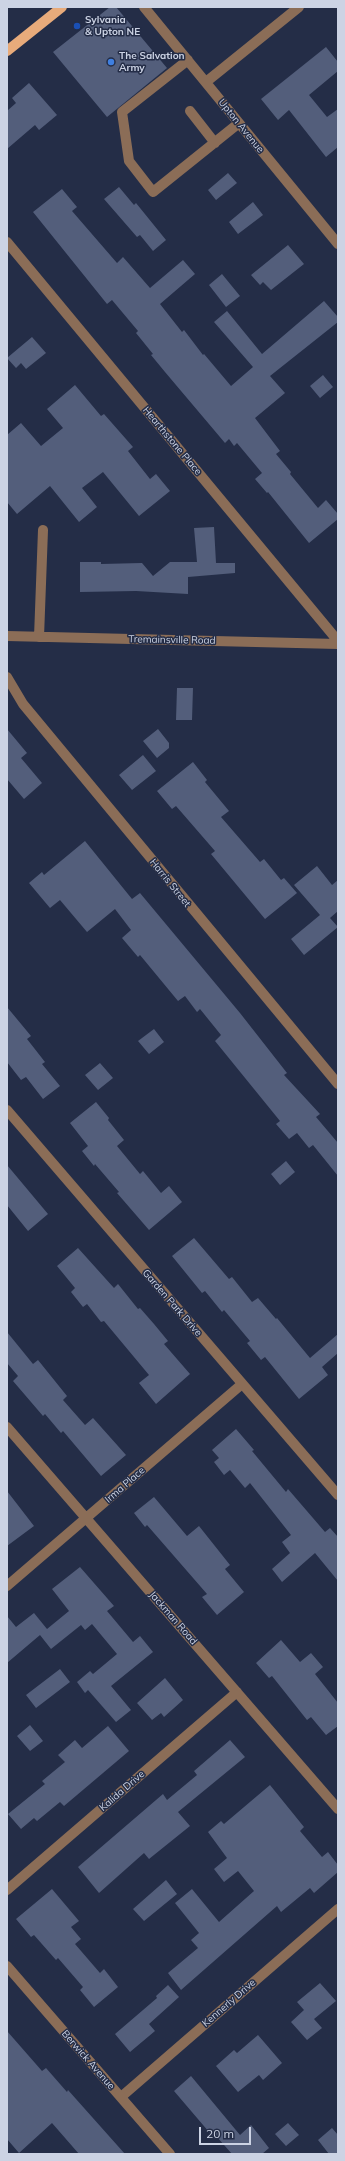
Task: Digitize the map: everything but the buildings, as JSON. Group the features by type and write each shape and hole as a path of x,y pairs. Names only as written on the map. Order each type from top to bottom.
{"main road":[{"path":"8,49 62,7"}],"street":[{"name":"Upton Avenue","path":"144,7 338,244"},
{"path":"206,82 299,7"},
{"path":"188,60 122,112 129,161 153,192 239,123"},
{"path":"190,111 215,143"},
{"name":"Hearthstone Place","path":"7,242 338,641"},
{"path":"39,637 43,530"},
{"name":"Tremainsville Road","path":"7,636 338,644"},
{"name":"Harris Street","path":"7,677 28,710 338,1084"},
{"name":"Garden Park Drive","path":"7,1110 338,1495"},
{"name":"Irma Place","path":"7,1586 242,1384"},
{"name":"Jackman Road","path":"7,1427 338,1809"},
{"name":"Kalida Drive","path":"7,1890 237,1692"},
{"name":"Kennerly Drive","path":"120,2097 338,1909"},
{"name":"Berwick Avenue","path":"7,1966 170,2154"}],"place":[{"name":"Sylvania & Upton NE","path":"77,26"},
{"name":"The Salvation Army","path":"111,62"}]}
